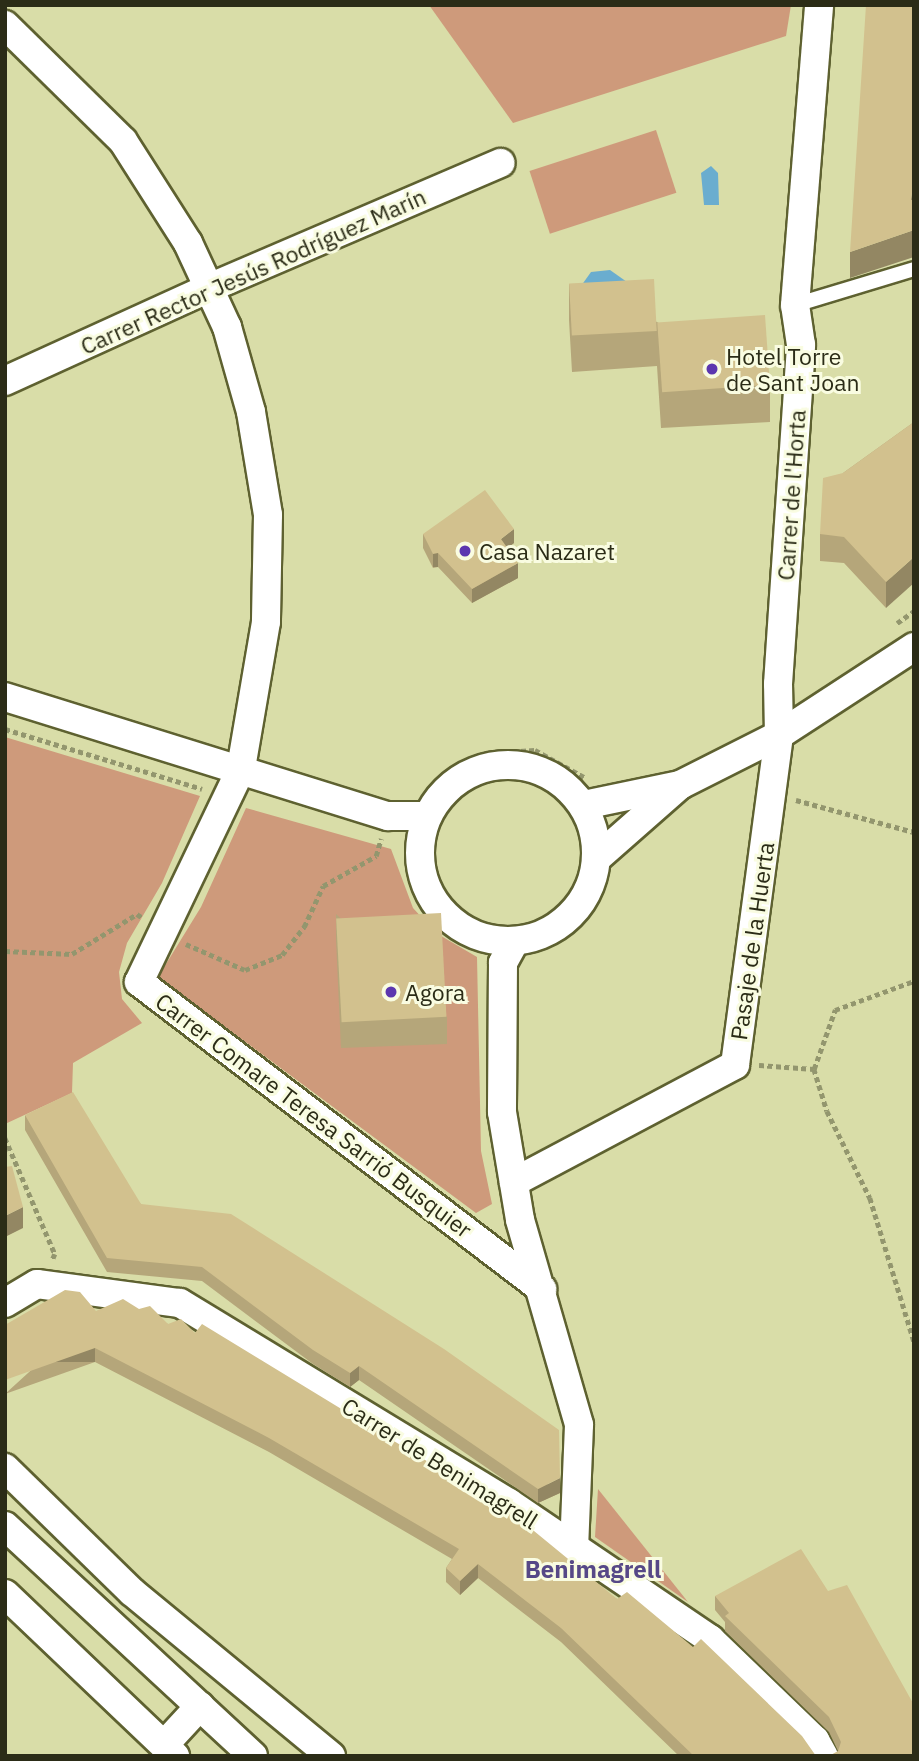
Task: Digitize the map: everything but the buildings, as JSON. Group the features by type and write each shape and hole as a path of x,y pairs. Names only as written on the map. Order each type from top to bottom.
{"street":[{"name":"Carrer de l'Horta","path":"779,735 778,684 801,345 795,305 819,5"},
{"name":"Carrer Comare Teresa Sarrió Busquier","path":"5,25 123,141 171,212 211,287 251,412 268,515 266,622 253,716 241,769 139,982 542,1289"},
{"name":"Carrer Rector Jesús Rodríguez Marín","path":"5,381 211,287 501,163"},
{"path":"597,858 680,785 779,735 914,647"},
{"path":"5,698 241,769 384,832 424,819"},
{"name":"Pasaje de la Huerta","path":"513,1182 735,1065 779,735"},
{"path":"588,796 597,858 591,886 577,909 556,928 503,948 455,924 436,905 424,882 419,856 424,819 450,786 472,771 498,764 524,765 550,774 588,796 680,785"},
{"path":"503,948 502,1112 520,1220 579,1425 574,1549"},
{"name":"Carrer de Benimagrell","path":"5,1303 37,1284 180,1303 509,1503 710,1639 816,1741 824,1756"},
{"path":"5,1468 132,1592 331,1756"},
{"path":"5,1526 253,1756"},
{"path":"5,1594 170,1751 200,1706"}],"lane":[{"path":"795,305 914,269"}],"path":[{"path":"891,628 914,611"},
{"path":"5,729 214,793"},
{"path":"424,819 445,772 487,753 535,750 584,777 588,796"},
{"path":"771,793 914,832"},
{"path":"5,951 72,954 137,914 164,931 245,970 282,956 304,927 323,886 376,856 384,832"},
{"path":"914,981 835,1010 814,1069 827,1111 870,1198 914,1341"},
{"path":"735,1065 785,1064 814,1069"},
{"path":"5,1138 55,1254 43,1267"}],"shaded area":[{"path":"429,5 791,5 786,36 513,123"},
{"path":"656,130 676,193 550,234 530,171"},
{"path":"5,737 200,796 162,883 127,943 119,972 122,999 142,1023 73,1063 72,1093 5,1124"},
{"path":"246,808 391,849 413,908 436,933 477,957 481,1151 492,1204 476,1213 158,977 201,907"},
{"path":"598,1489 688,1602 595,1537"}],"water":[{"path":"711,166 718,173 719,205 704,205 701,173"},
{"path":"610,270 627,282 581,286 591,272"}],"place":[{"name":"Hotel Torre de Sant Joan","path":"712,369"},
{"name":"Casa Nazaret","path":"465,551"},
{"name":"Agora","path":"391,992"}],"district":[{"name":"Benimagrell","path":"593,1570"}]}
